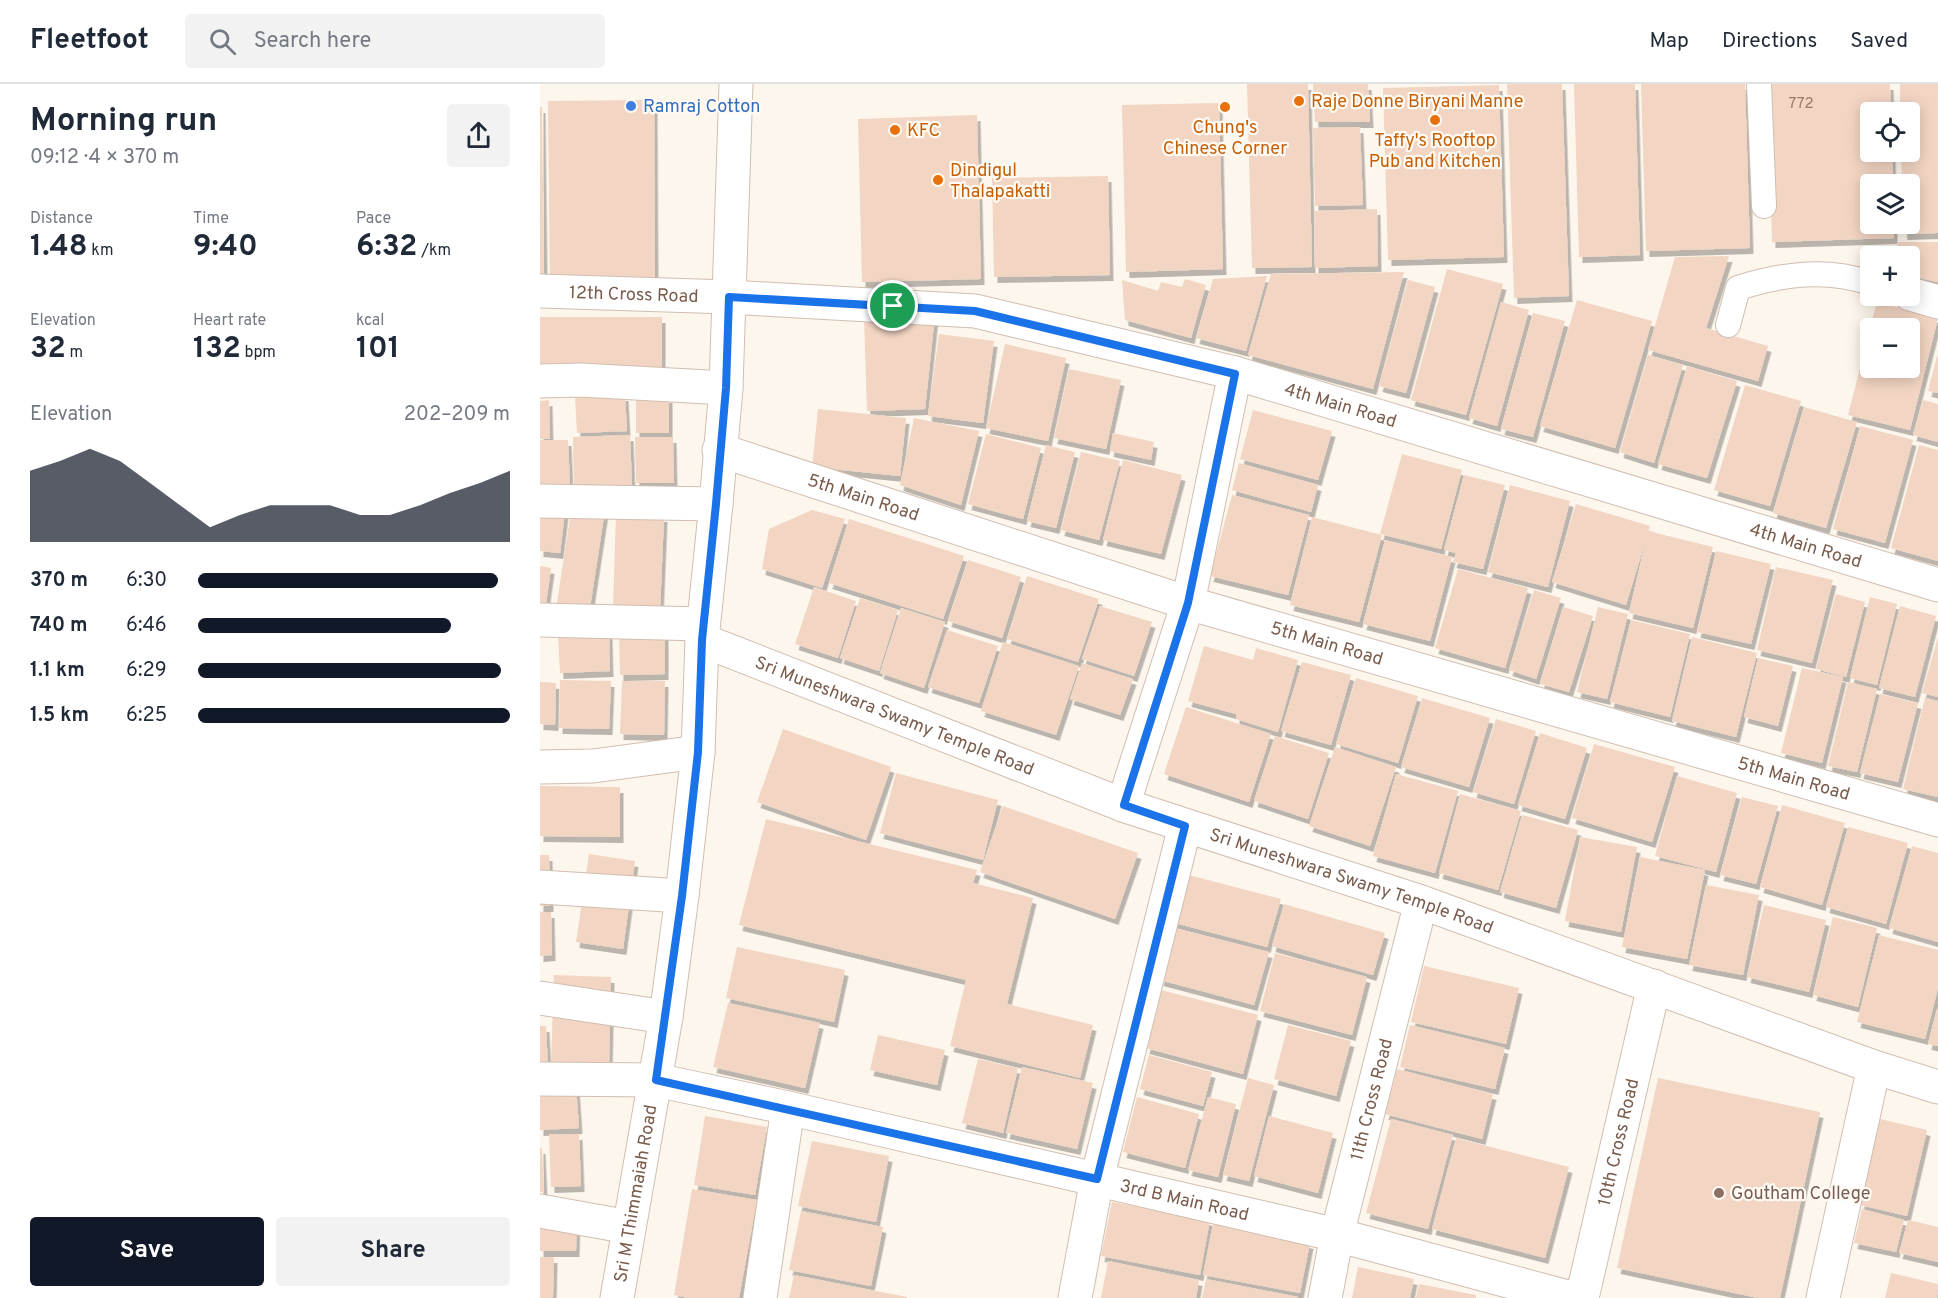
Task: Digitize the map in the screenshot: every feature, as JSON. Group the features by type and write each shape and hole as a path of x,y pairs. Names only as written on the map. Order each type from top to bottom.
{"street":[{"name":"Sri M Thimmaiah Road","path":"617,1298 666,1017 698,752 702,632 726,388 736,84"},
{"name":"12th Cross Road","path":"540,291 729,297"},
{"name":"4th Main Road","path":"729,297 975,311 1235,374 1938,585"},
{"path":"1920,297 1938,302"},
{"path":"1124,805 1188,603 1235,374"},
{"path":"540,381 581,380 726,388"},
{"name":"5th Main Road","path":"719,450 1188,603 1938,820"},
{"path":"540,501 716,504"},
{"name":"Sri Muneshwara Swamy Temple Road","path":"540,620 702,632 1124,805 1422,902 1874,1067 1938,1087"},
{"path":"540,767 593,766 698,752"},
{"path":"1075,1298 1097,1179 1185,826"},
{"path":"540,887 682,896"},
{"name":"11th Cross Road","path":"1325,1298 1337,1235 1422,902"},
{"name":"10th Cross Road","path":"1582,1298 1654,986"},
{"path":"540,998 666,1017"},
{"path":"1823,1298 1874,1067"},
{"name":"3rd B Main Road","path":"540,1079 656,1080 788,1108 1337,1235 1571,1298"},
{"path":"760,1298 788,1108"},
{"path":"540,1211 629,1227"}],"lane":[{"path":"1759,84 1764,206"},
{"path":"1728,325 1738,288 1771,278 1803,274 1833,275 1860,281"}],"building":[{"path":"1247,84 1308,84 1312,267 1252,268"},
{"path":"1313,84 1368,84 1370,122 1315,122"},
{"path":"1507,84 1562,84 1569,296 1514,298"},
{"path":"1574,84 1635,84 1640,255 1579,257"},
{"path":"1641,84 1745,84 1750,248 1646,251"},
{"path":"1768,84 1890,84 1891,102 1860,102 1860,162 1892,162 1893,174 1860,174 1860,234 1894,234 1894,238 1772,242"},
{"path":"1900,84 1938,84 1938,233 1920,234 1920,174 1902,174 1901,162 1920,162 1920,102 1900,102"},
{"path":"1499,85 1504,257 1388,260 1383,88"},
{"path":"654,100 655,291 550,292 548,101"},
{"path":"1219,103 1223,269 1126,272 1122,105"},
{"path":"540,107 542,107 544,274 540,274"},
{"path":"977,115 981,279 862,282 858,119"},
{"path":"1360,127 1363,205 1315,206 1313,128"},
{"path":"1108,176 1110,275 994,277 992,178"},
{"path":"1377,209 1378,266 1315,268 1314,211"},
{"path":"1898,242 1938,242 1938,282 1920,278 1920,246 1897,246"},
{"path":"1729,256 1706,328 1768,346 1758,381 1648,350 1675,257"},
{"path":"1447,269 1503,284 1466,415 1411,400"},
{"path":"1404,272 1373,389 1248,355 1271,274"},
{"path":"1267,276 1246,351 1196,338 1213,279"},
{"path":"1185,279 1206,285 1191,338 1125,320 1122,280 1158,291 1161,282 1182,287"},
{"path":"1408,280 1435,287 1406,393 1379,386"},
{"path":"1577,300 1652,321 1615,448 1540,426"},
{"path":"1501,302 1529,310 1497,426 1469,418"},
{"path":"1876,306 1892,306 1938,318 1910,430 1848,415 1860,368 1860,378 1920,378 1920,318 1873,318"},
{"path":"1533,313 1565,321 1533,437 1501,429"},
{"path":"935,315 925,409 867,411 864,318"},
{"path":"540,317 662,317 662,370 540,370"},
{"path":"939,334 994,341 983,423 928,416"},
{"path":"1005,344 1066,358 1048,441 986,428"},
{"path":"1648,355 1683,365 1654,463 1620,452"},
{"path":"1938,356 1938,393 1928,391"},
{"path":"1687,366 1737,381 1707,478 1658,464"},
{"path":"1069,369 1121,380 1106,449 1054,438"},
{"path":"1745,385 1801,401 1770,506 1714,490"},
{"path":"625,395 627,431 577,433 575,397"},
{"path":"669,397 669,433 636,433 636,398"},
{"path":"549,400 550,439 540,439 540,401"},
{"path":"1923,400 1938,404 1938,442 1913,435"},
{"path":"1804,407 1857,422 1826,528 1773,513"},
{"path":"818,409 906,418 900,476 812,467"},
{"path":"1253,410 1332,431 1318,480 1240,459"},
{"path":"914,418 979,431 961,505 900,485"},
{"path":"1860,426 1913,440 1885,543 1833,529"},
{"path":"1113,433 1154,442 1151,460 1110,451"},
{"path":"986,434 1041,448 1023,519 968,504"},
{"path":"630,435 632,487 574,489 573,437"},
{"path":"635,437 673,437 674,483 636,483"},
{"path":"540,440 568,440 570,485 540,486"},
{"path":"1046,445 1075,452 1056,528 1027,521"},
{"path":"1919,445 1938,450 1938,561 1891,548"},
{"path":"1081,452 1120,461 1099,540 1061,530"},
{"path":"1402,454 1462,470 1441,549 1380,534"},
{"path":"1123,460 1182,475 1161,554 1103,540"},
{"path":"1239,463 1318,485 1311,512 1232,490"},
{"path":"1464,475 1505,485 1483,569 1453,562 1456,553 1444,550"},
{"path":"1510,485 1570,501 1548,587 1488,572"},
{"path":"1232,495 1309,515 1288,595 1210,576"},
{"path":"1576,504 1650,526 1648,531 1713,547 1693,628 1629,613 1646,539 1626,605 1552,582"},
{"path":"572,505 605,510 589,614 556,609"},
{"path":"540,508 565,512 560,553 540,551"},
{"path":"812,510 845,519 822,588 762,569 769,529"},
{"path":"616,514 664,516 660,611 613,609"},
{"path":"1312,517 1382,535 1359,622 1290,605"},
{"path":"849,519 964,556 943,619 829,583"},
{"path":"1385,540 1452,557 1430,641 1363,624"},
{"path":"1716,551 1771,564 1751,644 1697,632"},
{"path":"968,560 1021,577 1002,638 948,621"},
{"path":"540,566 551,568 545,611 540,610"},
{"path":"1776,567 1833,580 1812,663 1757,650"},
{"path":"1458,569 1528,588 1505,668 1435,648"},
{"path":"1027,576 1099,599 1078,662 1007,639"},
{"path":"814,587 856,601 838,658 795,644"},
{"path":"1534,590 1561,598 1536,679 1509,670"},
{"path":"1836,594 1865,602 1846,677 1816,669"},
{"path":"1870,597 1897,604 1877,685 1850,678"},
{"path":"860,598 898,610 879,671 840,658"},
{"path":"1100,606 1152,622 1134,676 1082,659"},
{"path":"1900,606 1936,616 1915,697 1879,688"},
{"path":"1563,607 1593,616 1569,692 1540,684"},
{"path":"1598,607 1628,614 1607,699 1577,692"},
{"path":"901,608 945,622 924,688 880,673"},
{"path":"1631,620 1690,634 1670,717 1610,702"},
{"path":"947,630 998,646 979,703 928,687"},
{"path":"665,631 665,674 620,675 619,632"},
{"path":"609,633 610,671 560,673 558,636"},
{"path":"1692,637 1757,653 1736,737 1672,721"},
{"path":"1938,637 1938,697 1922,693"},
{"path":"1003,642 1079,666 1056,735 981,711"},
{"path":"1204,646 1253,660 1256,648 1298,660 1278,732 1236,719 1236,714 1188,701"},
{"path":"1758,658 1793,666 1778,726 1744,717"},
{"path":"1302,662 1351,675 1331,745 1281,731"},
{"path":"1082,663 1133,679 1120,715 1070,699"},
{"path":"1802,668 1843,677 1822,763 1781,753"},
{"path":"1356,678 1418,696 1398,763 1336,744"},
{"path":"560,680 611,681 609,729 559,728"},
{"path":"622,681 665,681 664,735 620,734"},
{"path":"540,682 556,683 555,725 540,724"},
{"path":"1848,682 1877,689 1857,772 1828,766"},
{"path":"1880,694 1918,703 1898,782 1860,773"},
{"path":"1422,698 1490,718 1469,787 1401,767"},
{"path":"1925,698 1938,701 1938,797 1903,789"},
{"path":"1186,707 1271,734 1249,802 1164,774"},
{"path":"1496,719 1536,731 1514,804 1473,792"},
{"path":"783,729 891,767 866,840 757,802"},
{"path":"1540,733 1587,748 1565,819 1518,805"},
{"path":"1275,736 1329,753 1308,819 1254,801"},
{"path":"1594,744 1675,767 1652,842 1572,818"},
{"path":"1335,747 1396,767 1370,846 1309,826"},
{"path":"896,773 998,800 983,860 880,833"},
{"path":"1396,774 1458,791 1435,873 1373,856"},
{"path":"1677,776 1737,793 1716,872 1655,856"},
{"path":"540,786 620,787 620,837 540,836"},
{"path":"1460,794 1521,811 1498,890 1439,873"},
{"path":"1742,797 1778,806 1756,884 1720,875"},
{"path":"1782,805 1845,823 1822,905 1760,887"},
{"path":"1003,806 1138,853 1115,919 980,872"},
{"path":"1522,815 1578,830 1556,908 1500,892"},
{"path":"766,819 977,870 973,883 1033,898 1007,1004 1093,1025 1080,1078 950,1046 966,980 739,925"},
{"path":"1848,827 1908,843 1886,924 1826,907"},
{"path":"1580,837 1637,847 1621,932 1565,921"},
{"path":"1912,846 1938,853 1938,942 1889,928"},
{"path":"589,854 635,861 623,949 576,942"},
{"path":"540,855 549,855 550,906 540,906"},
{"path":"1640,857 1705,870 1687,959 1622,947"},
{"path":"1185,874 1281,899 1267,947 1171,922"},
{"path":"1706,885 1759,895 1743,975 1689,965"},
{"path":"1284,904 1385,933 1373,975 1272,946"},
{"path":"1764,905 1826,920 1809,992 1747,977"},
{"path":"540,912 551,912 552,955 540,956"},
{"path":"1833,917 1877,928 1858,1007 1813,995"},
{"path":"1174,928 1269,952 1254,1005 1160,980"},
{"path":"1879,935 1938,950 1938,988 1925,1039 1857,1022"},
{"path":"737,947 845,970 834,1022 726,998"},
{"path":"1275,953 1367,977 1352,1035 1260,1011"},
{"path":"1424,966 1519,988 1506,1044 1411,1022"},
{"path":"554,975 611,977 609,1066 551,1064"},
{"path":"1161,990 1258,1015 1243,1074 1146,1048"},
{"path":"728,1003 820,1023 805,1088 713,1067"},
{"path":"1938,1009 1938,1046 1928,1044"},
{"path":"1288,1025 1351,1041 1336,1096 1274,1079"},
{"path":"1410,1025 1505,1048 1495,1089 1400,1067"},
{"path":"540,1026 546,1026 548,1067 540,1067"},
{"path":"878,1035 945,1050 937,1085 870,1070"},
{"path":"1149,1055 1212,1072 1203,1106 1140,1089"},
{"path":"978,1059 1018,1068 1003,1133 962,1123"},
{"path":"1022,1067 1093,1083 1077,1149 1006,1133"},
{"path":"1397,1069 1493,1094 1482,1139 1385,1114"},
{"path":"1248,1078 1274,1085 1249,1181 1223,1175"},
{"name":"Goutham College","path":"1658,1078 1820,1112 1780,1298 1758,1298 1617,1268"},
{"path":"576,1085 579,1128 540,1130 540,1086"},
{"path":"1137,1097 1199,1114 1185,1168 1123,1152"},
{"path":"1208,1097 1236,1104 1218,1177 1188,1170"},
{"path":"705,1116 767,1127 755,1195 694,1185"},
{"path":"1269,1116 1333,1133 1318,1193 1254,1176"},
{"path":"1391,1119 1453,1135 1428,1229 1366,1213"},
{"path":"1880,1119 1927,1130 1907,1216 1860,1205"},
{"path":"549,1134 579,1134 581,1186 551,1187"},
{"path":"1456,1138 1569,1167 1545,1258 1432,1229"},
{"path":"812,1141 889,1156 876,1222 798,1206"},
{"path":"540,1148 542,1148 544,1192 540,1192"},
{"path":"692,1189 757,1200 739,1298 689,1298 674,1295"},
{"path":"1112,1202 1210,1220 1200,1275 1101,1256"},
{"path":"1862,1209 1904,1220 1896,1252 1854,1243"},
{"path":"540,1210 577,1210 576,1251 540,1251"},
{"path":"801,1211 883,1227 871,1286 789,1270"},
{"path":"1908,1220 1938,1227 1938,1262 1899,1253"},
{"path":"1213,1224 1310,1243 1300,1293 1203,1275"},
{"path":"540,1257 554,1257 553,1298 540,1298"},
{"path":"1108,1261 1199,1280 1196,1298 1101,1298"},
{"path":"1358,1267 1414,1279 1410,1298 1352,1298"},
{"path":"1891,1273 1938,1284 1937,1298 1885,1298"},
{"path":"794,1275 907,1297 907,1298 789,1298"},
{"path":"1206,1279 1298,1297 1298,1298 1202,1298"},
{"path":"1419,1284 1476,1295 1476,1298 1416,1298"}],"place":[{"name":"Raje Donne Biryani Manne","path":"1299,101"},
{"name":"Ramraj Cotton","path":"631,106"},
{"name":"Chung's Chinese Corner","path":"1225,107"},
{"name":"Taffy's Rooftop Pub and Kitchen","path":"1435,120"},
{"name":"KFC","path":"895,130"},
{"name":"Dindigul Thalapakatti","path":"938,180"},
{"name":"Goutham College","path":"1719,1193"}],"route":[{"path":"729,297 893,306 975,311 1235,374 1188,603 1124,805 1185,826 1097,1179 656,1080 682,896 698,752 702,640 726,388 729,297"}]}
